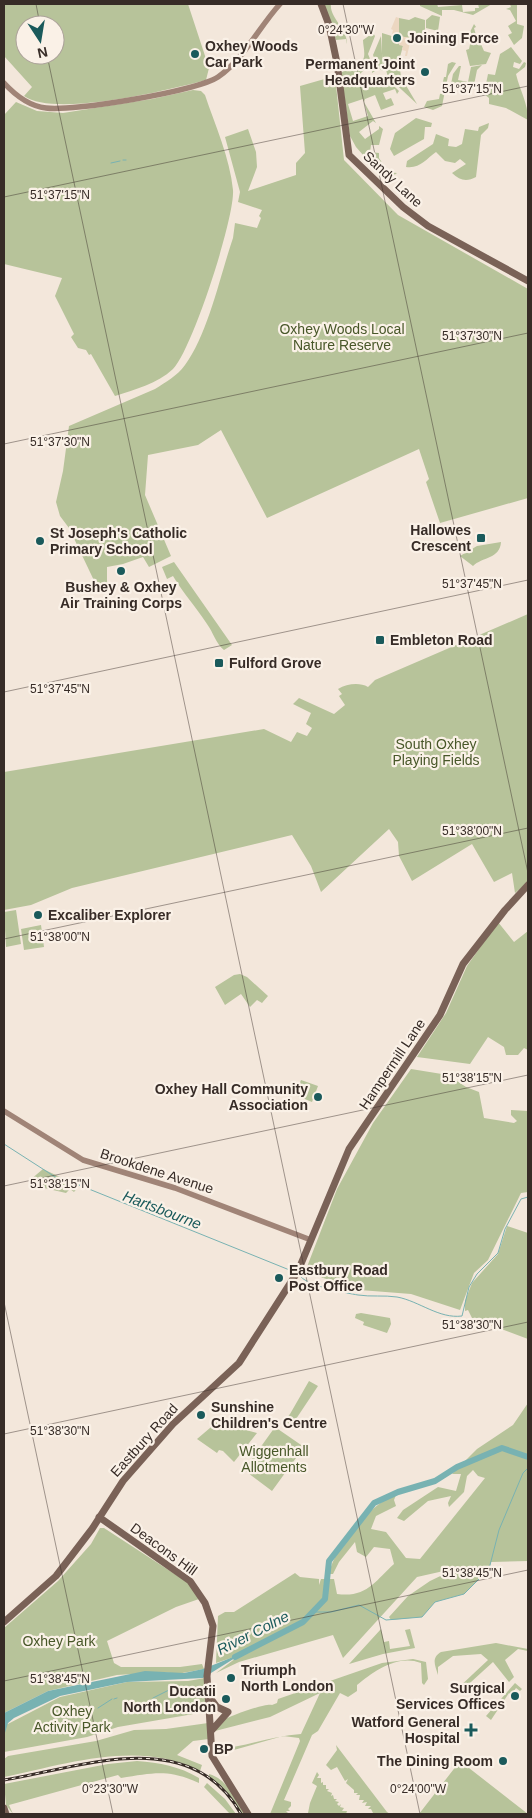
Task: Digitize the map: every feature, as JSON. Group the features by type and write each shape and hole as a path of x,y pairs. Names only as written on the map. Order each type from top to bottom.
{"main road":[{"path":"4,83 24,101 45,108 70,108 139,98 205,83 226,70 280,4"},
{"name":"Sandy Lane","path":"321,4 329,25 337,63 349,155 404,207 428,226 528,281"},
{"name":"Hampermill Lane","path":"298,1270 349,1149 440,1014 463,964 505,910 528,885"},
{"name":"Brookdene Avenue","path":"4,1111 83,1160 176,1188 311,1240"},
{"name":"Eastbury Road","path":"4,1622 56,1576 99,1518 123,1481 167,1430 239,1363 298,1270"},
{"name":"Deacons Hill","path":"99,1518 192,1584 210,1613 212,1636 208,1676 212,1730 211,1746 215,1763 248,1814"},
{"path":"210,1698 217,1707 228,1712 212,1730"},
{"path":"4,1808 6,1814"}],"green space":[{"path":"4,4 188,4 209,68 206,80 113,100 60,104 39,102 24,96 32,87 4,56"},
{"path":"324,4 331,4 333,14 347,39 347,44 346,39 336,40"},
{"path":"420,4 437,4 438,7 462,5 463,12 475,11 475,8 479,8 478,4 492,4 473,15 454,10 442,10 442,16 420,6"},
{"path":"510,4 517,4 517,24 524,26 522,38 514,45 508,35 512,33 508,26 516,21 510,10 506,9 511,7"},
{"path":"432,15 440,17 438,31 426,28 426,20"},
{"path":"415,17 425,20 425,41 399,36 399,18 409,20"},
{"path":"474,24 478,43 480,42 484,51 491,53 486,64 470,66 466,50 469,49 471,40 468,36"},
{"path":"373,33 375,36 368,54 375,71 372,73 372,70 364,70 359,75 359,80 367,84 374,80 373,77 381,78 399,91 397,94 395,89 383,93 386,100 391,98 394,105 381,110 375,95 365,99 364,102 376,123 373,121 359,132 365,139 379,129 379,126 383,129 379,145 371,145 370,152 379,153 379,158 388,172 397,173 386,181 356,147 350,136 341,73 363,60 363,40","holes":["363,99 368,116 353,121 348,104"]},
{"path":"382,33 395,37 403,46 400,57 385,69 382,60"},
{"path":"381,36 383,71 378,68 373,55"},
{"path":"511,47 522,61 520,64 514,62 513,67 519,69 524,62 526,63 525,67 516,74 525,102 528,120 506,108 489,104 489,98 484,94 488,74 495,75 500,54"},
{"path":"456,63 448,76 442,106 433,110 424,107 427,101 439,99 440,94 444,93 441,90 444,77 446,77 448,64"},
{"path":"391,64 400,69 401,77 417,104 388,77 386,70"},
{"path":"482,65 477,70 473,90 451,84 453,74 459,66 461,66 458,80 468,82 471,67"},
{"name":"Oxhey Woods Local Nature Reserve","path":"335,76 344,160 398,215 528,289 528,498 440,523 426,482 429,479 419,449 267,518 221,430 198,445 148,455 145,495 171,556 149,567 143,557 107,567 107,588 99,591 69,528 60,516 56,502 63,471 69,426 155,389 182,369 193,352 207,321 233,238 235,223 257,228 261,218 259,216 262,210 238,202 240,192 225,137 248,129 256,152 257,167 248,191 296,175 296,163 305,153 300,86"},
{"path":"193,90 201,91 205,95 229,166 233,190 227,227 211,283 191,337 181,357 173,369 160,379 146,386 115,396 91,354 89,355 86,350 78,348 71,337 74,334 55,296 62,278 4,264 4,115 16,102 37,111 63,113 152,99"},
{"path":"416,118 432,123 431,127 425,127 424,139 394,156 390,149 395,133"},
{"path":"489,123 488,128 481,135 476,177 470,180 458,178 452,173 466,164 460,159 455,163 445,161 436,152 419,165 406,167 407,161 433,144 436,134 449,139 448,146 456,147 462,144 465,129 478,131 479,127"},
{"path":"501,542 500,548 494,555 473,566 460,556 477,546"},
{"path":"174,562 232,645 224,650 221,647 173,576 167,579 162,567"},
{"name":"South Oxhey Playing Fields","path":"528,614 528,882 515,893 512,873 494,882 472,844 412,881 399,856 398,842 389,829 321,892 311,866 292,835 72,888 31,905 4,910 4,772 264,729 291,742 297,732 307,736 312,728 306,724 311,713 293,704 299,698 334,714 345,705 339,696 342,694 338,689 353,684 361,684 368,687 375,680"},
{"path":"16,910 21,944 6,947 4,912"},
{"path":"498,922 514,942 528,931 528,1050 524,1048 518,1055 506,1055 504,1047 488,1037 470,1064 417,1057 446,1013 467,966"},
{"path":"41,925 44,947 24,950 21,929"},
{"path":"240,974 247,977 268,996 262,1003 257,1000 250,1007 241,994 225,1005 215,987 234,975"},
{"path":"411,1069 448,1075 466,1087 479,1092 484,1118 514,1123 517,1121 511,1115 511,1110 528,1111 528,1192 521,1193 488,1260 474,1273 460,1310 411,1294 360,1290 305,1272 337,1189 373,1123"},
{"path":"301,1080 318,1086 312,1102 295,1095"},
{"path":"43,1169 79,1186 74,1192 70,1189 66,1193 40,1187 30,1180"},
{"path":"507,1226 528,1233 528,1339 472,1318 468,1310 465,1311 465,1301 472,1283 498,1254"},
{"path":"361,1313 390,1318 391,1324 387,1333 363,1325 364,1322 355,1318 356,1314"},
{"path":"309,1381 318,1386 292,1425 284,1421 290,1414"},
{"path":"528,1403 528,1561 491,1562 489,1569 464,1594 435,1602 422,1617 391,1620 389,1617 408,1596 430,1581 457,1568 417,1577 343,1658 333,1635 239,1662 216,1673 240,1655 216,1663 218,1616 225,1612 234,1612 295,1573 300,1577 319,1579 319,1585 321,1579 334,1579 337,1594 347,1595 370,1587 394,1564 390,1549 374,1547 366,1557 357,1552 355,1542 339,1562 333,1574 329,1574 338,1552 355,1527 386,1499 396,1495 394,1500 396,1506 376,1516 371,1529 386,1532 406,1558 420,1559 485,1478 478,1476 473,1470 467,1476 464,1492 449,1507 448,1503 451,1496 428,1501 404,1521 397,1518 403,1510 438,1487 456,1491 461,1474 452,1474 477,1449 513,1425"},
{"path":"217,1422 257,1433 234,1462 223,1451 219,1450 217,1453 197,1439"},
{"name":"Wiggenhall Allotments","path":"275,1427 304,1447 272,1491 244,1470"},
{"name":"Oxhey Park","path":"100,1528 104,1528 193,1586 199,1599 176,1607 107,1641 114,1663 121,1667 180,1667 202,1664 204,1669 177,1674 164,1672 117,1675 48,1691 4,1713 4,1628 58,1581 91,1544"},
{"path":"381,1629 384,1642 389,1641 390,1649 410,1646 405,1630 410,1629 415,1648 383,1654 349,1664"},
{"path":"496,1643 528,1649 528,1651 518,1649 505,1660 514,1677 509,1682 493,1662 460,1692 457,1689 488,1660 481,1654 453,1656 438,1667 438,1675 435,1659 441,1652"},
{"path":"413,1659 426,1662 428,1679 424,1685 422,1683 421,1663 404,1661 387,1665 371,1674 357,1685 357,1691 348,1697 340,1693 318,1731 312,1735 284,1800 291,1802 291,1806 288,1809 290,1811 286,1811 289,1814 270,1814 300,1741 299,1738 284,1736 301,1734 320,1693 270,1717 215,1731 221,1722 232,1716 255,1708 272,1705 277,1703 278,1699 382,1663"},
{"name":"Oxhey Activity Park","path":"205,1678 205,1712 118,1727 87,1737 4,1752 4,1726 60,1697 127,1682 188,1681"},
{"path":"515,1683 522,1689 520,1691 516,1688 511,1695 509,1693 491,1720 486,1716"},
{"path":"208,1723 209,1739 193,1741 177,1755 202,1765 200,1771 177,1762 153,1757 128,1755 77,1761 4,1777 4,1759 8,1756 96,1741 134,1730 166,1729"},
{"path":"280,1737 216,1755 215,1750"},
{"path":"336,1745 390,1814 373,1813 371,1809 368,1809 371,1806 365,1806 367,1802 362,1803 364,1800 359,1800 360,1795 354,1793 354,1790 346,1783 348,1779 345,1781 337,1767 331,1770 326,1765 337,1750"},
{"path":"137,1761 177,1768 199,1778 199,1783 161,1773 121,1778 118,1775 9,1805 13,1814 6,1805 4,1784 108,1764"},
{"path":"460,1761 528,1814 419,1814"},
{"path":"317,1772 319,1775 317,1778 321,1778 321,1783 323,1782 323,1785 326,1785 326,1789 329,1789 327,1791 332,1793 331,1796 333,1795 334,1799 337,1799 335,1801 339,1802 337,1804 339,1806 341,1804 340,1807 344,1808 342,1811 347,1811 346,1814 308,1813 317,1786 312,1783"},
{"path":"209,1774 226,1785 245,1814 242,1814 227,1794 209,1777"},
{"path":"207,1783 225,1799 236,1814 230,1814 204,1787"}],"shaded area":[{"path":"396,17 399,18 399,36 411,38 407,56 405,56 406,51 402,50 403,46 399,45 399,41 394,39 395,35 392,34 393,30 391,29"}],"water":[{"path":"243,1653 203,1678 127,1682 60,1696 14,1718 8,1723 4,1736 4,1713 48,1691 145,1671 184,1673 203,1669"}],"waterway":[{"path":"111,163 120,161"},
{"name":"Hartsbourne","path":"4,1144 63,1182 79,1185 292,1271"},
{"name":"Hartsbourne","path":"301,1277 319,1286 337,1291 363,1296 397,1297 445,1315 462,1316 469,1287 477,1274 498,1253 505,1229 521,1199 528,1197"},
{"name":"River Colne","path":"235,1657 303,1622 325,1599 329,1561 374,1503 398,1492 435,1481 457,1467 502,1448 528,1457"},
{"path":"312,1612 331,1612 359,1605 386,1620 422,1617 435,1602 464,1594 489,1569 499,1530 523,1473 528,1468"},
{"path":"153,1698 175,1687"},
{"path":"98,1708 112,1699"}],"railway":[{"path":"4,1780 100,1761 133,1758 165,1760 194,1769 220,1786 241,1814"}],"place":[{"name":"Joining Force","path":"397,38"},
{"name":"Oxhey Woods Car Park","path":"195,54"},
{"name":"Permanent Joint Headquarters","path":"425,72"},
{"name":"Hallowes Crescent","path":"481,538"},
{"name":"St Joseph's Catholic Primary School","path":"40,541"},
{"name":"Bushey & Oxhey Air Training Corps","path":"121,571"},
{"name":"Embleton Road","path":"380,640"},
{"name":"Fulford Grove","path":"219,663"},
{"name":"Excaliber Explorer","path":"38,915"},
{"name":"Oxhey Hall Community Association","path":"318,1097"},
{"name":"Eastbury Road Post Office","path":"279,1278"},
{"name":"Sunshine Children's Centre","path":"201,1415"},
{"name":"Triumph North London","path":"231,1678"},
{"name":"Surgical Services Offices","path":"515,1696"},
{"name":"Ducatii North London","path":"226,1699"},
{"name":"Watford General Hospital","path":"471,1730"},
{"name":"BP","path":"204,1749"},
{"name":"The Dining Room","path":"503,1761"}]}
